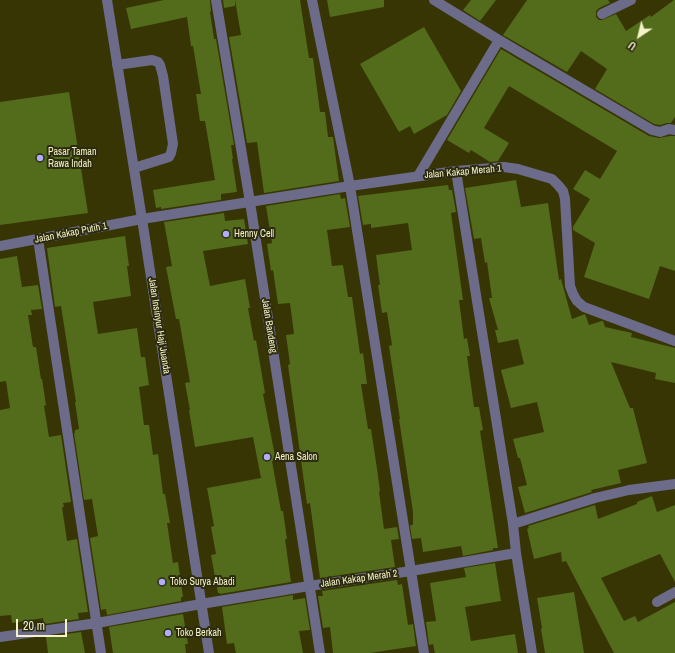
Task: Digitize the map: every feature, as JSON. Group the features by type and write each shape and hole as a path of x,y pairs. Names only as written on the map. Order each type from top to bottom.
{"street":[{"name":"Jalan Insinyur Haji Juanda","path":"106,0 134,168 209,653"},
{"name":"Jalan Bandeng","path":"216,0 250,202 320,653"},
{"path":"312,0 350,186 424,653"},
{"path":"434,0 652,130 660,132 669,129 675,130"},
{"path":"602,14 631,0"},
{"path":"418,176 499,40"},
{"path":"117,65 152,60 158,62 163,76 172,144 171,153 169,157 134,168"},
{"name":"Jalan Kakap Merah 1","path":"142,219 418,176 504,167 518,169 552,179 563,191 565,198 570,286 577,301 584,307 675,341"},
{"path":"456,171 513,524 516,553 532,653"},
{"name":"Jalan Kakap Putih 1","path":"0,246 142,219"},
{"path":"38,239 101,653"},
{"path":"513,524 601,496 629,490 675,484"},
{"name":"Jalan Kakap Merah 2","path":"0,637 97,623 309,586 411,572 516,553"},
{"path":"656,602 675,592"}],"building":[{"path":"164,0 210,0 210,12 214,39 216,39 234,145 231,145 237,192 221,194 221,200 161,209 161,207 156,208 153,190 215,180 205,121 200,121 196,94 201,94 193,46 191,46 187,17 131,29 126,8"},
{"path":"223,0 235,0 235,6 224,8"},
{"path":"235,0 300,0 309,58 313,58 320,112 325,112 328,137 333,137 339,181 264,193 257,142 247,143 229,37 241,35"},
{"path":"327,0 384,0 384,7 330,17"},
{"path":"471,0 496,0 480,21 463,10"},
{"path":"527,0 608,0 610,3 596,11 596,17 599,20 602,20 616,14 626,31 650,15 651,17 675,0 675,117 671,123 660,125 654,124 595,89 607,69 581,51 567,72 503,35"},
{"path":"424,27 461,91 447,115 414,134 410,126 399,132 360,64"},
{"path":"501,49 649,136 659,138 675,136 675,271 660,266 649,299 584,277 595,243 573,230 573,227 590,199 573,189 585,170 600,179 617,151 509,86 484,128 509,143 498,161 490,162 471,150 469,153 447,140"},
{"name":"Pasar Taman Rawa Indah","path":"69,92 88,213 0,225 0,102"},
{"path":"516,180 521,207 548,203 559,280 561,279 572,319 585,314 589,325 603,321 605,327 632,333 631,337 675,348 675,383 655,379 656,373 611,362 630,408 633,408 647,463 618,470 621,483 591,490 592,492 525,513 518,487 527,485 513,439 544,432 537,402 511,408 501,370 524,364 518,339 498,343 495,330 498,330 489,298 492,298 487,262 485,263 481,238 474,239 465,188"},
{"path":"448,185 449,190 452,190 456,212 451,213 463,300 459,300 464,339 467,338 470,356 467,356 474,407 479,407 483,430 480,431 498,548 463,556 461,546 423,552 421,538 412,539 410,525 413,525 413,512 389,346 392,345 387,312 382,313 376,255 412,250 408,223 371,228 371,224 363,225 358,196"},
{"path":"340,194 341,199 345,198 350,227 327,230 332,266 343,265 348,297 352,297 360,354 363,353 367,384 361,384 368,429 371,429 384,529 397,527 399,539 391,540 395,567 320,578 310,503 307,504 288,365 290,364 286,335 294,334 290,303 278,304 273,270 271,271 267,244 272,243 266,206"},
{"path":"224,213 225,221 244,219 248,244 203,251 210,286 245,279 250,308 248,308 254,341 256,340 265,393 263,394 276,461 272,461 281,511 283,511 291,582 220,594 218,593 211,555 216,554 211,527 214,526 207,488 261,478 253,437 195,447 185,383 190,382 179,319 176,319 166,267 172,266 164,222"},
{"path":"125,236 131,296 93,302 98,334 137,328 141,357 145,357 149,385 139,387 144,425 149,425 153,455 158,454 163,494 165,494 170,523 167,523 173,563 178,562 183,597 181,597 181,601 107,615 106,609 101,610 90,538 98,536 92,499 84,500 74,433 75,430 79,429 76,402 61,306 55,307 47,248"},
{"path":"17,256 22,287 38,285 42,309 31,310 32,315 28,315 33,347 36,347 42,379 46,405 44,406 49,437 61,435 71,502 63,503 64,507 62,507 67,541 77,539 88,612 78,613 79,619 44,624 43,618 12,623 11,615 0,616 0,410 10,408 6,381 0,382 0,259"},
{"path":"652,496 657,512 675,505 675,582 660,554 601,578 624,621 635,616 638,622 675,602 675,653 614,653 566,561 562,562 561,552 534,559 527,529 529,528 528,526 595,505 598,519 637,504 637,502"},
{"path":"495,563 501,601 465,607 471,641 515,634 518,653 435,653 433,644 429,645 426,622 436,621 430,583 466,577 464,568"},
{"path":"397,580 398,585 402,584 408,625 413,624 416,646 370,653 333,653 330,627 323,628 318,596 323,596 322,591"},
{"path":"574,592 584,653 545,653 537,598"},
{"path":"293,595 293,600 305,598 310,630 299,631 303,653 236,653 234,643 227,644 222,607"},
{"path":"183,614 188,644 185,644 186,653 113,653 109,627"},
{"path":"81,632 85,653 48,653 46,637"}],"place":[{"name":"Pasar Taman Rawa Indah","path":"40,158"},
{"name":"Henny Cell","path":"226,234"},
{"name":"Aena Salon","path":"267,457"},
{"name":"Toko Surya Abadi","path":"162,582"},
{"name":"Toko Berkah","path":"168,633"}]}
